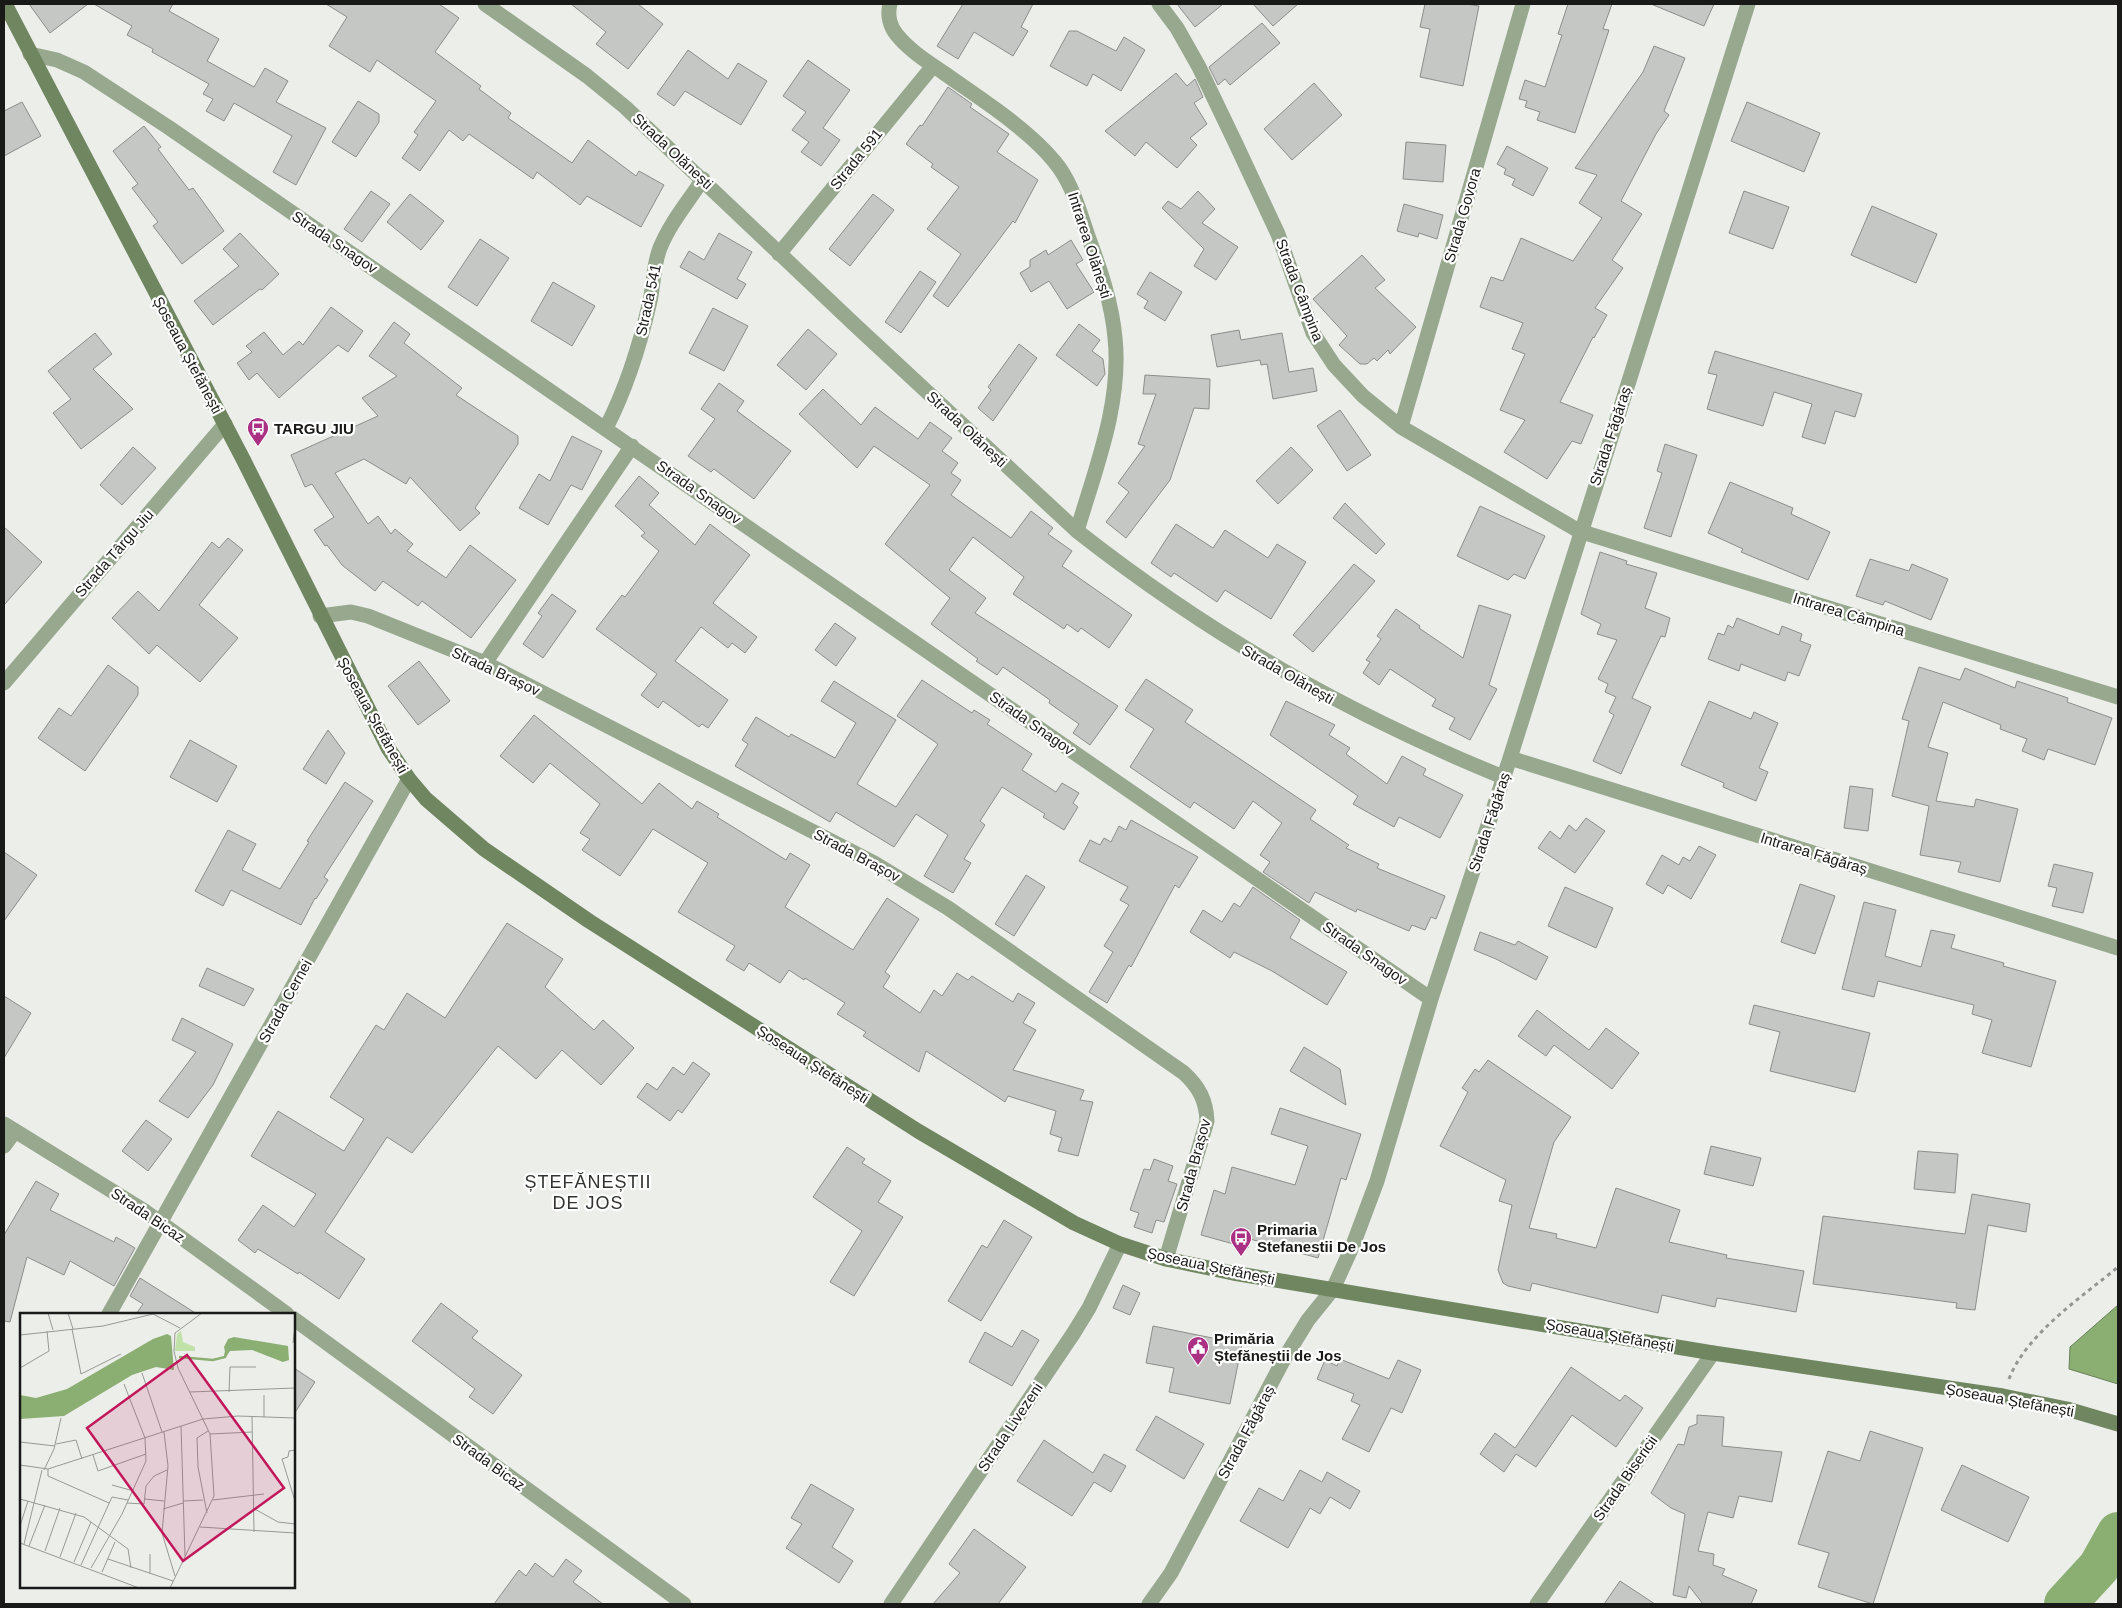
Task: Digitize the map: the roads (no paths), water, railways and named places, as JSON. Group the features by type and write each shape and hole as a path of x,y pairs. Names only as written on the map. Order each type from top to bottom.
{"main road":[{"name":"Șoseaua Ștefănești","path":"5,4 225,424 388,748 409,779 443,816 484,850 589,921 918,1131 1074,1223 1120,1244 1166,1259 1234,1273 1712,1352 2003,1396 2067,1409 2118,1424"}],"street":[{"name":"Strada Olănești","path":"485,4 587,76 625,107 703,179 779,254 1078,531 1146,583 1280,671 1368,718 1504,777"},
{"name":"Intrarea Olănești","path":"890,4 888,18 896,34 914,51 1029,137 1054,160 1069,183 1109,302 1115,338 1115,379 1103,438 1078,531"},
{"name":"Strada Câmpina","path":"1159,4 1177,28 1199,67 1278,234 1313,333 1334,366 1364,396 1401,427 1579,531"},
{"name":"Strada Govora","path":"1401,427 1523,4"},
{"name":"Strada Făgăraș","path":"1150,1604 1171,1572 1284,1359 1308,1320 1333,1289 1353,1244 1377,1181 1431,999 1504,777 1579,531 1748,4"},
{"name":"Strada Snagov","path":"30,54 68,64 84,72 606,428 1431,999"},
{"name":"Strada 591","path":"779,254 934,66"},
{"name":"Strada 541","path":"606,428 621,397 635,357 650,298 654,266 660,248 668,232 703,179"},
{"name":"Strada Târgu Jiu","path":"4,683 225,424"},
{"path":"485,663 632,446"},
{"name":"Intrarea Câmpina","path":"1579,531 2118,697"},
{"name":"Strada Brașov","path":"320,616 334,612 351,612 368,616 485,663 866,858 912,884 948,908 1184,1073 1196,1084 1203,1098 1207,1121 1166,1259"},
{"name":"Intrarea Făgăraș","path":"1510,758 2118,948"},
{"name":"Strada Cernei","path":"110,1313 409,779"},
{"path":"4,1146 10,1128"},
{"name":"Strada Bicaz","path":"10,1128 161,1222 287,1313"},
{"name":"Strada Livezeni","path":"891,1604 1073,1334 1093,1301 1120,1244"},
{"name":"Strada Bicaz","path":"295,1320 684,1604"},
{"name":"Strada Bisericii","path":"1537,1604 1712,1352"}],"waterway":[{"path":"2065,1604 2099,1567 2118,1533"}],"place":[{"name":"TARGU JIU","path":"258,447"},
{"name":"Primaria Stefanestii De Jos","path":"1241,1257"},
{"name":"Primăria Ștefăneștii de Jos","path":"1198,1366"}],"district":[{"name":"ȘTEFĂNEȘTII DE JOS","path":"588,1192"}]}
